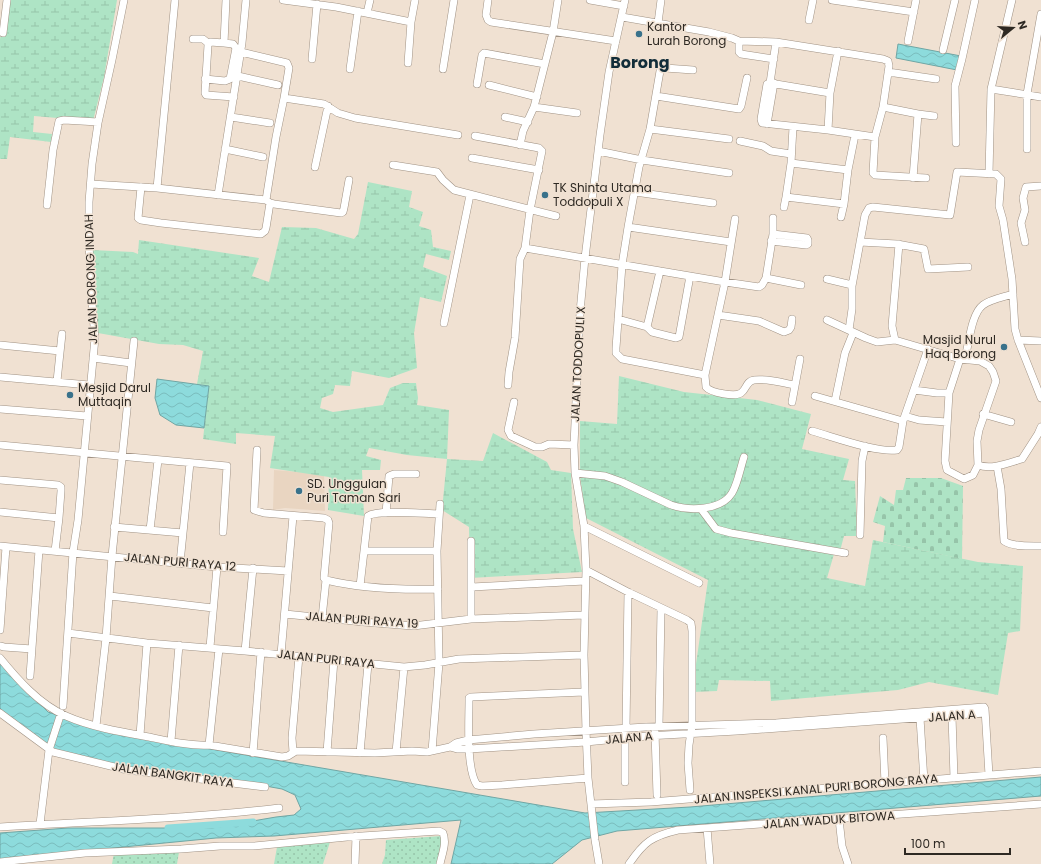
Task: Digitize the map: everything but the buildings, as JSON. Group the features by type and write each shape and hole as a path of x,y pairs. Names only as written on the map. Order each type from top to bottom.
{"street":[{"path":"3,33 7,0"},
{"name":"JALAN BORONG INDAH","path":"40,824 49,749 61,712 73,552 78,520 89,385 93,358 94,328 89,244 92,164 98,122 124,0"},
{"path":"157,188 174,0"},
{"path":"224,43 226,0"},
{"path":"218,194 238,76 246,0"},
{"path":"278,0 317,4 411,22"},
{"path":"368,13 370,0"},
{"path":"408,63 411,22 415,0"},
{"path":"443,69 454,0"},
{"path":"488,0 486,15 488,20 506,25 616,41"},
{"path":"520,145 523,131 537,97 553,32 558,0"},
{"path":"590,0 624,3"},
{"path":"658,23 661,0"},
{"path":"809,20 813,0"},
{"path":"832,0 914,12"},
{"path":"908,41 916,0"},
{"path":"943,50 955,0"},
{"path":"956,143 955,86 975,0"},
{"path":"989,174 991,89 1012,0"},
{"name":"JALAN TODDOPULI X","path":"599,864 588,778 584,692 584,615 586,570 584,526 575,473 574,444 580,312 585,258 609,72 624,3"},
{"path":"312,59 317,4"},
{"path":"350,69 358,11"},
{"path":"1027,149 1027,94 1041,14"},
{"path":"622,17 709,32 739,41 776,42 838,51 888,61 888,72 875,137 873,174 926,178"},
{"path":"193,39 204,39 208,43 233,44 236,48 230,79 205,79"},
{"path":"739,41 738,48 741,54 774,59"},
{"path":"772,83 776,42"},
{"path":"208,43 205,94 234,97"},
{"path":"828,130 830,93 838,51"},
{"path":"141,187 138,218 141,220 261,234 265,231 276,137 289,68 287,63 241,52"},
{"path":"477,84 482,55 484,54 545,64"},
{"path":"693,70 661,69 650,129 639,167 628,227 622,265 616,352 622,359 705,375"},
{"path":"888,72 936,79"},
{"path":"238,76 278,85"},
{"path":"656,96 739,109 747,78"},
{"path":"830,93 772,83 767,84 761,119 762,123 875,137"},
{"path":"488,85 537,97"},
{"path":"991,89 1041,96"},
{"path":"284,98 319,103 328,106 344,116 458,136"},
{"path":"315,168 328,106"},
{"path":"882,106 934,116"},
{"path":"534,107 577,114"},
{"path":"913,178 918,114"},
{"path":"231,117 270,123"},
{"path":"505,117 528,122"},
{"path":"47,205 53,150 59,121 98,122"},
{"path":"784,207 791,163 793,127"},
{"path":"650,129 729,139"},
{"path":"841,216 855,135"},
{"path":"475,136 541,150 542,155 530,210 525,248 520,259 515,338 508,385"},
{"path":"740,141 763,146 771,151 791,154"},
{"path":"226,149 262,158"},
{"path":"598,151 642,160 729,173"},
{"path":"472,158 539,170"},
{"path":"791,163 848,170"},
{"path":"393,165 437,172 454,190 556,216"},
{"path":"835,401 851,332 852,285 865,215 869,208 873,207 950,215 958,172 996,174 1001,179 999,206 1003,220 1012,279 1015,329 1041,398"},
{"path":"91,184 218,194 341,213 343,212 344,208 349,180"},
{"path":"1025,242 1021,223 1025,210 1023,198 1024,190 1026,187 1041,186"},
{"path":"635,192 713,203"},
{"path":"444,323 470,195"},
{"path":"786,197 844,204"},
{"path":"525,248 759,287 766,278 772,238 773,218"},
{"path":"735,220 725,282 705,375 706,387 712,392 736,395 742,392 749,382 756,380 795,385"},
{"path":"628,227 731,242"},
{"path":"860,242 899,244 924,249 928,269 968,266"},
{"path":"895,340 892,326 899,244"},
{"path":"647,327 660,271"},
{"path":"618,319 647,327 652,332 676,338 679,336 690,276"},
{"path":"766,278 801,285"},
{"path":"827,279 852,285"},
{"path":"827,320 851,332 877,342 895,340 962,359 985,363 993,372 996,378 988,404 983,414 977,441 978,465 973,475 964,479 947,470 945,461 949,393 962,359 974,320 979,310 990,302 1013,294"},
{"path":"718,315 760,321 784,332 791,327 792,319"},
{"path":"57,381 62,334"},
{"path":"1018,340 1041,341"},
{"path":"96,726 110,596 114,527 134,341"},
{"path":"0,344 60,351"},
{"path":"812,432 864,446 885,450 897,450 899,447 904,419 928,349"},
{"path":"93,358 131,363"},
{"path":"792,402 800,359"},
{"path":"0,377 89,385"},
{"path":"914,390 949,393"},
{"path":"815,396 904,419 947,422"},
{"path":"514,402 508,430 511,436 535,447 542,447 549,444 574,444"},
{"path":"0,409 87,416"},
{"path":"983,414 1011,422"},
{"path":"978,465 983,467 997,466 1022,459 1041,427"},
{"path":"0,445 227,466 223,532"},
{"path":"860,535 862,461 864,446"},
{"path":"257,450 254,510 264,513 324,518 328,520 329,530 324,578 326,580 322,618"},
{"path":"575,473 605,476 622,482 671,506 701,509 714,506 729,496 734,488 744,457"},
{"path":"150,530 158,460"},
{"path":"180,563 190,463"},
{"path":"997,466 1001,489 1004,540 1006,543 1041,546"},
{"path":"386,512 389,476 394,474 416,474"},
{"path":"0,480 58,485 61,487 62,490 55,551"},
{"path":"432,751 439,663 437,551 440,504"},
{"path":"701,509 716,529 845,553"},
{"path":"0,512 59,518"},
{"path":"360,586 365,551 367,518 370,515 386,512 439,514"},
{"path":"281,654 293,516"},
{"path":"584,526 699,583"},
{"path":"114,527 183,533"},
{"path":"471,541 471,619"},
{"path":"0,630 3,546"},
{"name":"JALAN PURI RAYA 12","path":"3,546 217,567 288,570"},
{"path":"30,676 39,550"},
{"path":"365,551 437,551"},
{"path":"210,647 217,567"},
{"path":"245,651 253,568"},
{"path":"586,570 691,623 692,725 688,762 690,790"},
{"path":"326,580 394,590 438,589"},
{"path":"472,587 585,581"},
{"path":"625,782 628,592"},
{"path":"110,596 213,608"},
{"path":"657,796 656,735 661,608"},
{"name":"JALAN PURI RAYA 19","path":"285,614 405,625 471,619 584,615"},
{"name":"JALAN PURI RAYA","path":"68,633 147,643 210,647 404,668 459,659 584,655"},
{"path":"140,735 147,643"},
{"path":"171,741 179,645"},
{"path":"0,646 32,649"},
{"path":"209,746 219,649"},
{"path":"253,753 261,652"},
{"path":"293,752 292,738 299,656"},
{"path":"0,658 35,696 61,712 96,726 140,735 200,746 282,757 288,756 293,752 423,752 450,747"},
{"path":"327,752 334,660"},
{"path":"360,752 368,664"},
{"path":"396,752 404,668"},
{"path":"584,692 471,697 469,698 468,740 477,785 482,786 588,778"},
{"name":"JALAN A","path":"450,747 457,749 586,742 777,725 901,716 984,707 986,713 920,718 901,716"},
{"path":"986,713 989,775"},
{"name":"JALAN BANGKIT RAYA","path":"0,714 49,749 127,770 265,787"},
{"path":"952,716 954,778"},
{"path":"920,718 924,781"},
{"name":"JALAN A","path":"450,747 456,743 468,740 534,734 657,726 777,725"},
{"path":"574,732 576,737 575,742"},
{"path":"883,738 885,783"},
{"name":"JALAN INSPEKSI KANAL PURI BORONG RAYA","path":"591,806 1041,771"},
{"name":"JALAN WADUK BITOWA","path":"629,864 640,848 653,838 678,830 1041,804"},
{"path":"0,827 110,822 279,808"},
{"path":"839,819 842,846 848,864"},
{"path":"707,828 710,864"},
{"path":"0,862 85,853 220,846 253,846 356,836 439,831 443,833 445,837 445,844 440,864"},
{"path":"356,836 356,864"}],"shaded area":[{"name":"SD. Unggulan Puri Taman Sari","path":"274,470 324,474 325,511 285,508 273,510"}],"green space":[{"path":"9,0 117,0 104,77 93,121 34,116 33,132 52,134 51,142 10,137 7,159 0,159 0,39"},
{"path":"368,182 412,191 409,207 423,212 419,226 431,230 433,247 451,251 449,260 426,254 423,267 447,276 441,302 420,297 414,333 417,368 389,378 352,371 350,386 335,385 333,394 322,398 320,408 333,412 383,405 390,388 403,383 416,383 418,398 417,405 449,410 447,459 407,455 369,448 366,456 381,460 380,470 362,470 364,516 328,510 329,477 270,468 275,436 236,433 236,444 203,439 209,386 197,384 203,351 183,345 159,344 98,333 92,250 133,252 138,254 139,240 259,258 252,276 269,282 282,227 316,228 354,239 358,234"},
{"path":"619,376 684,392 757,400 811,414 802,449 849,459 843,480 855,481 857,536 844,536 840,551 834,554 827,578 865,586 873,540 978,562 1023,566 1020,631 1008,633 998,695 929,682 898,690 771,701 770,681 719,680 717,691 692,692 708,580 586,518 580,476 580,421 617,424"},
{"path":"493,433 547,462 551,470 571,473 573,529 582,572 470,578 469,527 442,510 447,459 483,461"},
{"path":"906,478 941,478 963,486 962,559 883,542 885,526 873,522 880,496 894,505 896,490 903,490"},
{"path":"441,836 444,846 437,864 382,864 385,855 386,840"},
{"path":"330,842 323,864 274,864 277,847"},
{"path":"179,852 177,864 112,864 114,853"}],"water":[{"path":"898,44 961,56 957,70 896,58"},
{"path":"157,379 209,386 204,428 176,425 160,415 155,398"},
{"path":"0,662 48,712 105,731 585,813 690,807 1041,777 1041,796 617,831 582,840 552,864 451,864 461,820 274,836 216,838 0,859 0,833 68,828 212,828 294,815 301,809 295,795 282,789 227,779 101,765 57,751 9,717 0,708"}],"waterway":[{"path":"168,828 253,822"}],"place":[{"name":"Kantor Lurah Borong","path":"639,34"},
{"name":"TK Shinta Utama Toddopuli X","path":"545,195"},
{"name":"Masjid Nurul Haq Borong","path":"1004,347"},
{"name":"Mesjid Darul Muttaqin","path":"70,395"},
{"name":"SD. Unggulan Puri Taman Sari","path":"299,491"}],"district":[{"name":"Borong","path":"640,62"}]}
